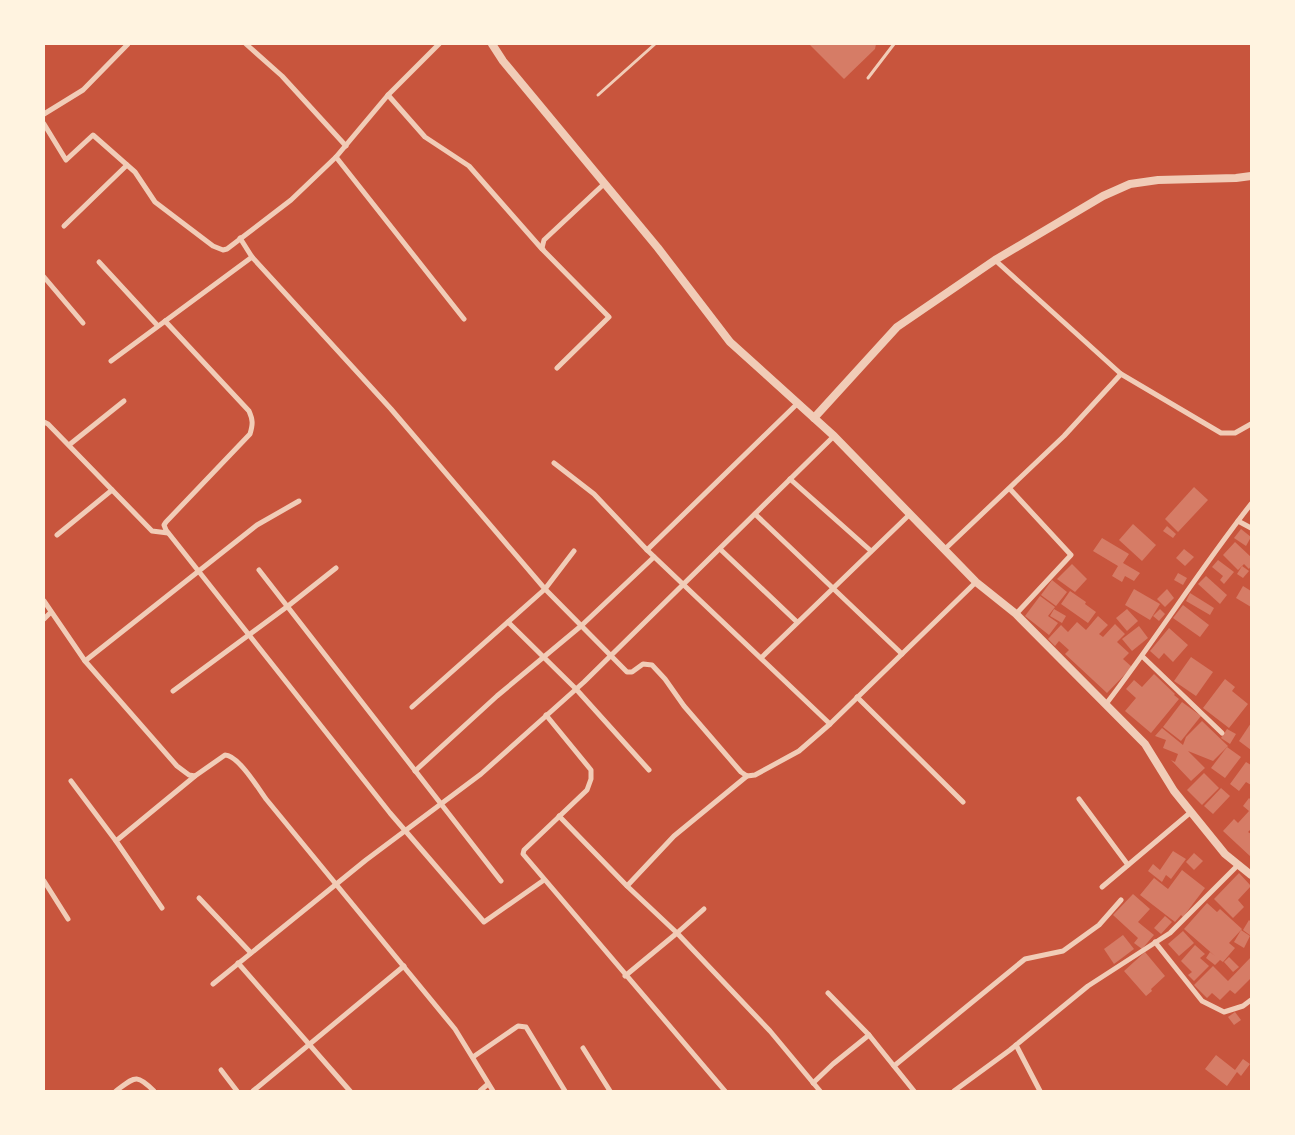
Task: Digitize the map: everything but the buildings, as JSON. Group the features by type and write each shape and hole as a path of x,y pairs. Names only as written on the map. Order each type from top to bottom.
{"street":[{"path":"44,114 83,90 128,44"},
{"path":"246,44 282,76 346,146"},
{"path":"44,124 66,160 94,135 140,178 155,202 212,246 222,250 227,249 290,200 336,157 388,95 438,44"},
{"path":"492,44 503,61 658,248 730,342 834,436 976,582 1016,614 1106,704 1145,744 1174,791 1225,854 1251,875"},
{"path":"388,95 425,137 469,166 544,251 609,317 557,368"},
{"path":"336,157 464,319"},
{"path":"64,226 127,165"},
{"path":"814,418 897,327 995,260 1103,196 1130,184 1158,180 1251,176"},
{"path":"544,251 542,248 544,240 605,183"},
{"path":"240,238 252,257 391,409 545,589 627,672 630,673 643,664 652,665 665,679 684,706 741,772 748,776"},
{"path":"111,361 252,257"},
{"path":"995,260 1121,374 1221,433 1235,433 1251,424"},
{"path":"100,262 158,326"},
{"path":"44,278 83,322"},
{"path":"165,321 249,411 253,418 250,434 166,522 164,526 168,533 406,832 484,922 544,880"},
{"path":"944,550 1064,436 1121,374"},
{"path":"69,445 124,401"},
{"path":"647,550 798,403"},
{"path":"44,422 69,445 152,531 168,533"},
{"path":"213,984 366,860 406,832 481,774 576,689 834,436"},
{"path":"554,463 594,494 654,557 830,724"},
{"path":"790,479 871,551"},
{"path":"1010,489 1071,555 1016,614"},
{"path":"57,535 112,490"},
{"path":"85,661 257,525 299,501"},
{"path":"1106,704 1251,504"},
{"path":"755,514 902,654"},
{"path":"761,658 909,514"},
{"path":"1238,521 1251,528"},
{"path":"720,548 797,622"},
{"path":"412,707 545,589 574,551"},
{"path":"415,771 497,696 581,626 654,557"},
{"path":"173,691 250,635 336,568"},
{"path":"259,570 501,882"},
{"path":"627,886 674,836 748,776 755,775 800,751 976,582"},
{"path":"44,601 85,661 177,766 189,775 195,776"},
{"path":"44,619 51,612"},
{"path":"508,622 576,689 649,770"},
{"path":"1142,656 1222,733"},
{"path":"857,697 963,802"},
{"path":"546,715 591,770 591,779 587,790 524,850 525,857 725,1091"},
{"path":"116,842 195,776 225,755 230,755 237,760 266,799 456,1029 493,1091"},
{"path":"71,781 162,908"},
{"path":"1079,799 1128,865"},
{"path":"1102,887 1191,812"},
{"path":"559,816 627,886 677,933 770,1031 820,1091"},
{"path":"954,1091 1016,1046 1088,986 1170,933 1238,865"},
{"path":"44,881 68,919"},
{"path":"199,898 251,953"},
{"path":"894,1066 1025,959 1063,951 1099,925 1121,900"},
{"path":"625,976 704,908"},
{"path":"1155,942 1202,1001 1224,1012 1243,1006 1251,1000"},
{"path":"238,963 350,1091"},
{"path":"253,1091 404,966"},
{"path":"828,994 869,1035 914,1091"},
{"path":"473,1058 518,1026 526,1027 565,1091"},
{"path":"813,1083 869,1035"},
{"path":"1016,1046 1040,1091"},
{"path":"582,1048 610,1091"},
{"path":"221,1070 237,1091"},
{"path":"116,1091 136,1078 141,1079 154,1091"},
{"path":"480,1091 488,1084"}],"lane":[{"path":"598,96 654,44"},
{"path":"868,78 894,44"}]}
